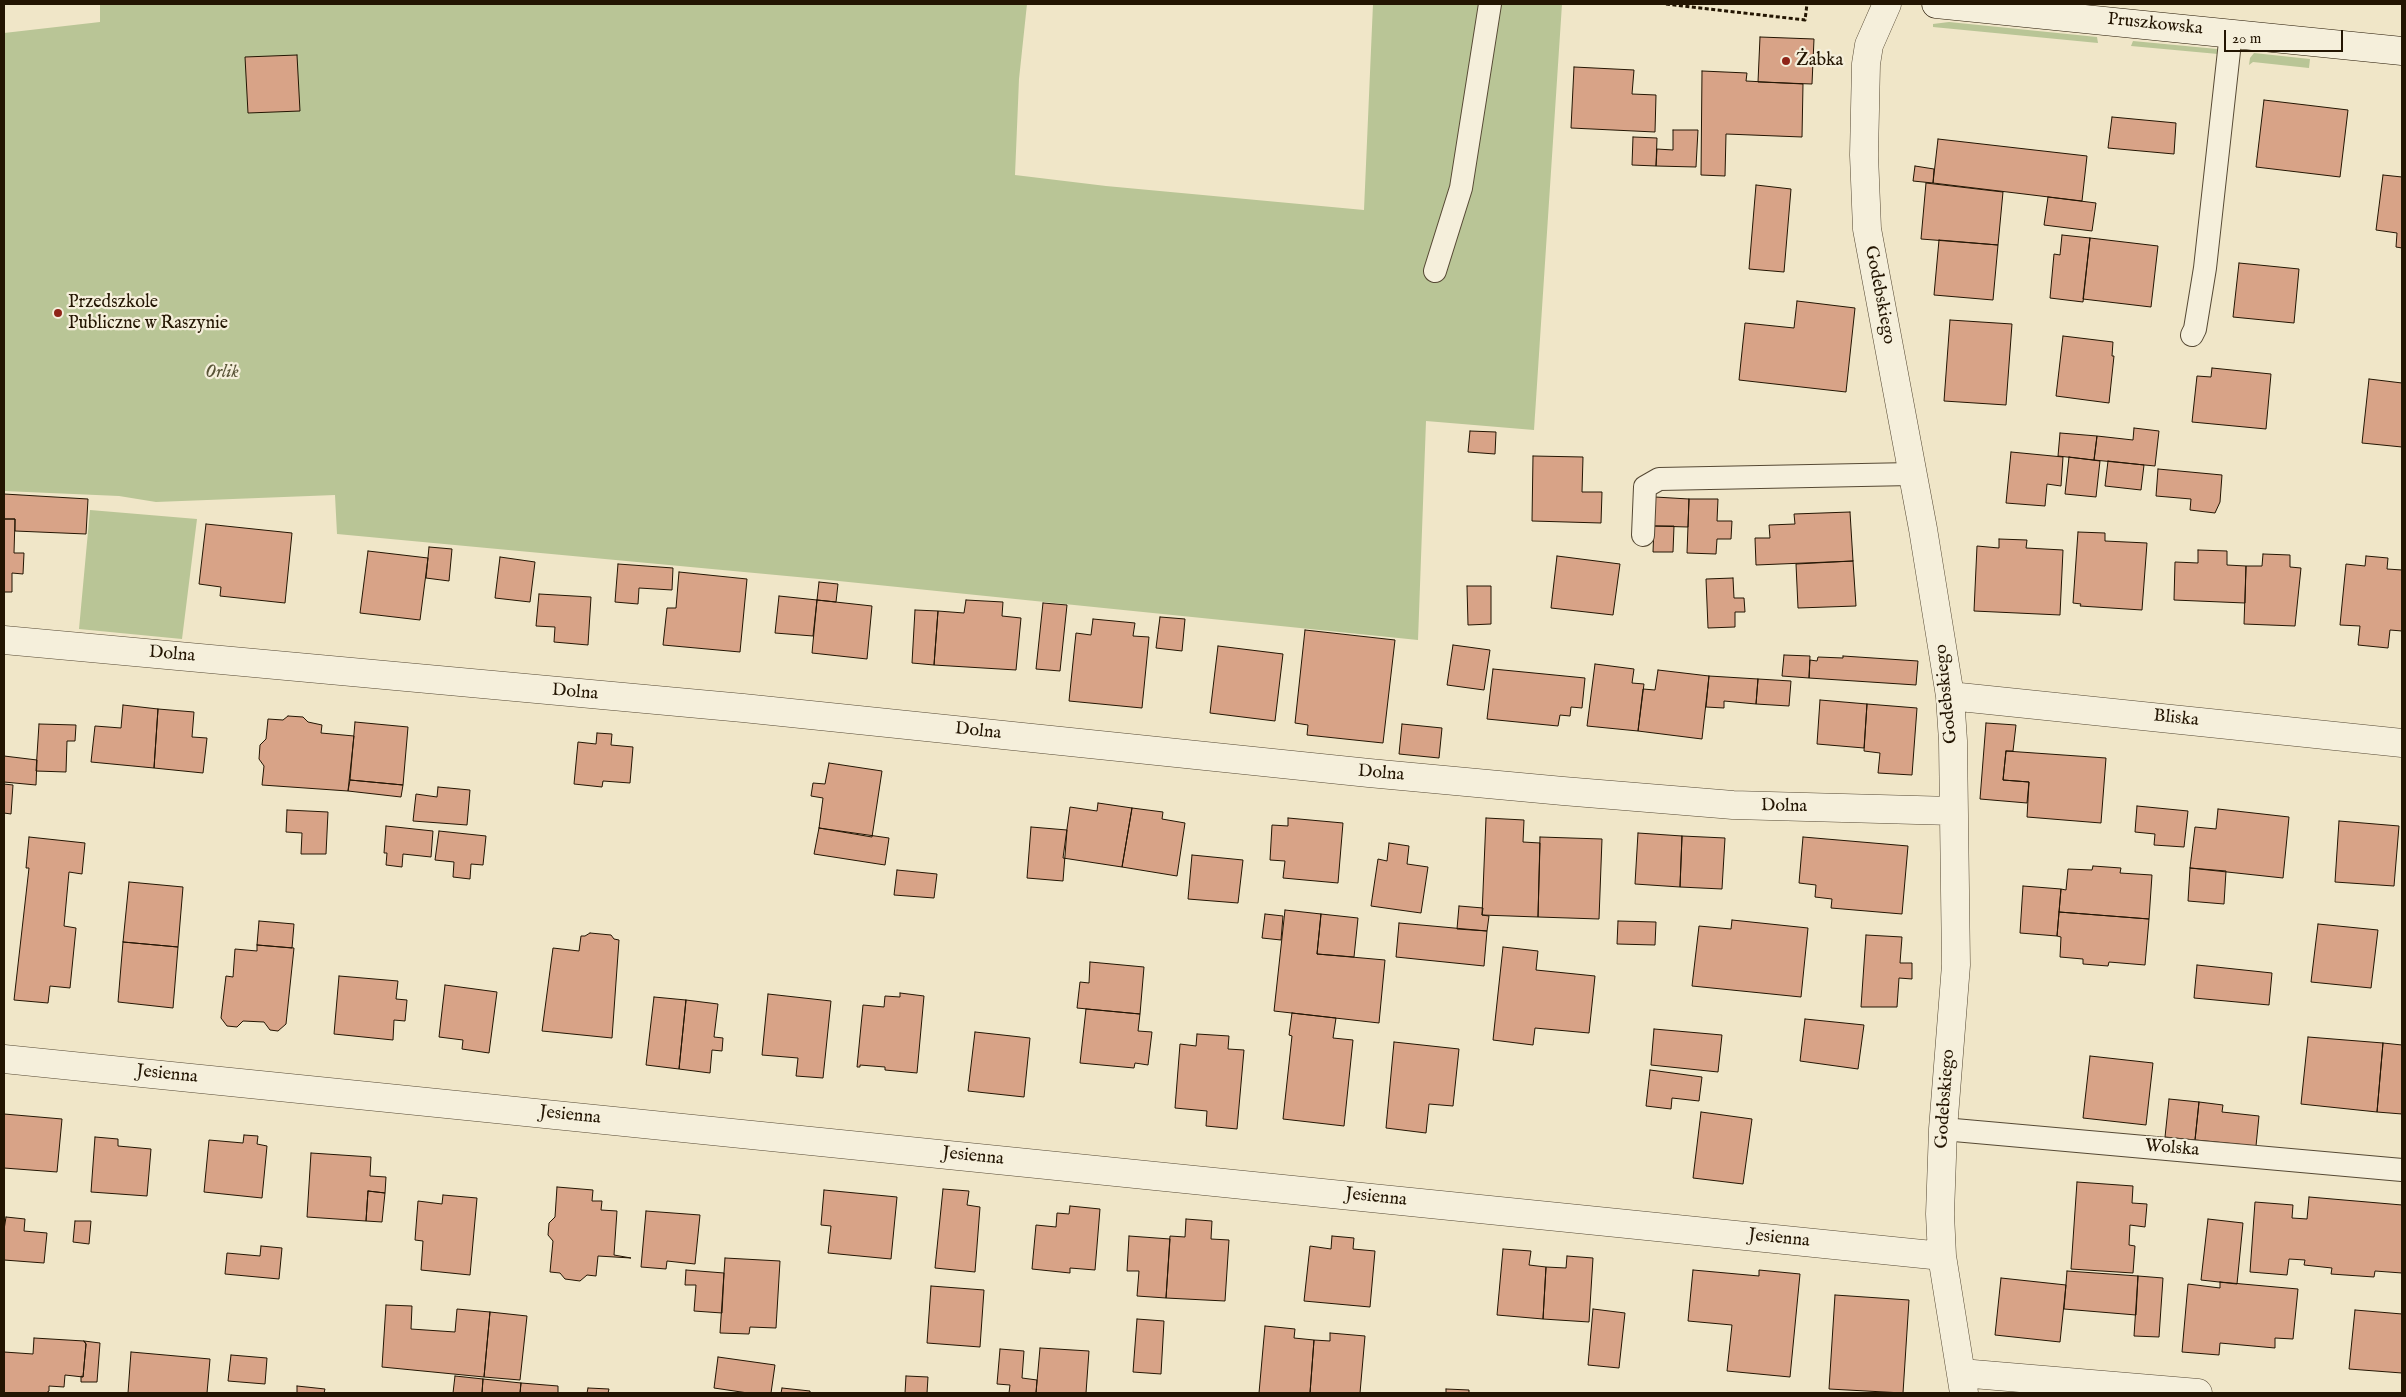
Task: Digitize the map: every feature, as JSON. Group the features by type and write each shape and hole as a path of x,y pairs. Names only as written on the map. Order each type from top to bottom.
{"street":[{"name":"Godebskiego","path":"1887,4 1869,45 1866,64 1864,155 1867,229 1950,696 1953,741 1956,965 1943,1129 1940,1214 1942,1256 1963,1383"},
{"name":"Pruszkowska","path":"1936,4 2402,51"},
{"name":"Dolna","path":"4,640 743,708 1359,772 1563,791 1733,805 1953,811"},
{"name":"Bliska","path":"1950,696 2402,743"},
{"name":"Jesienna","path":"4,1059 1942,1256"},
{"path":"1963,1383 2198,1393"}],"lane":[{"path":"1435,271 1461,188 1490,4"},
{"path":"2192,335 2195,329 2205,268 2231,33"},
{"path":"1643,535 1645,487 1659,479 1912,474"},
{"name":"Wolska","path":"1943,1129 2402,1170"}],"path":[{"path":"1666,4 1805,20 1807,4"}],"green space":[{"name":"Orlik","path":"100,4 1027,4 1019,79 1015,175 1106,186 1364,210 1373,4 1562,4 1534,430 1426,421 1418,640 819,579 337,534 335,495 156,502 119,496 4,491 4,33 100,22"},
{"path":"1949,22 2097,37 2098,43 1933,27 1933,24"},
{"path":"2133,41 2217,49 2218,54 2131,46"},
{"path":"2254,53 2310,59 2309,68 2253,62 2249,65 2250,58"},
{"path":"90,510 197,519 182,639 79,629"}],"building":[{"name":"Żabka","path":"1760,37 1814,39 1812,84 1758,82"},
{"path":"297,55 300,111 248,113 245,57"},
{"path":"1574,67 1634,70 1632,94 1656,95 1655,132 1571,128"},
{"path":"1702,71 1747,73 1746,81 1803,84 1802,137 1726,134 1725,176 1701,175"},
{"path":"2264,100 2348,110 2340,177 2256,167"},
{"path":"2112,117 2176,123 2174,154 2108,148"},
{"path":"1673,130 1698,130 1696,167 1656,166 1657,149 1673,150"},
{"path":"1633,137 1657,138 1656,166 1632,165"},
{"path":"1938,139 2087,156 2082,201 1933,183"},
{"path":"1915,166 1934,169 1933,183 1913,181"},
{"path":"2383,175 2402,177 2402,248 2396,247 2397,233 2376,230"},
{"path":"1926,183 2003,192 1998,245 1921,239"},
{"path":"1756,185 1791,189 1784,272 1749,269"},
{"path":"2048,197 2096,203 2092,231 2044,225"},
{"path":"2062,235 2090,238 2083,302 2050,298 2054,254 2060,255"},
{"path":"2090,238 2158,246 2151,307 2083,299"},
{"path":"1939,240 1998,245 1993,300 1934,295"},
{"path":"2239,263 2299,269 2294,323 2233,317"},
{"path":"1797,301 1855,308 1846,392 1739,380 1745,323 1794,328"},
{"path":"1950,320 2012,324 2006,405 1944,401"},
{"path":"2063,336 2113,342 2112,356 2114,356 2109,403 2056,396"},
{"path":"2212,368 2271,374 2266,429 2192,422 2197,376 2211,377"},
{"path":"2369,379 2402,383 2402,447 2362,443"},
{"path":"2134,428 2159,431 2155,466 2094,460 2097,436 2133,440"},
{"path":"1470,431 1496,432 1495,454 1468,452"},
{"path":"2060,433 2097,436 2094,460 2058,456"},
{"path":"2011,452 2063,457 2061,486 2047,484 2045,506 2006,503"},
{"path":"1533,456 1583,457 1582,492 1602,492 1601,523 1532,521"},
{"path":"2069,457 2100,461 2096,497 2065,494"},
{"path":"2108,461 2144,465 2141,490 2105,486"},
{"path":"2158,469 2222,475 2220,502 2215,513 2190,510 2191,499 2156,496"},
{"path":"4,494 88,499 86,534 15,531 15,519 4,519"},
{"path":"1655,497 1689,499 1688,527 1654,526"},
{"path":"1689,499 1718,499 1717,521 1732,521 1731,539 1717,539 1716,554 1687,553"},
{"path":"1850,512 1853,561 1756,565 1755,538 1770,538 1769,525 1795,524 1794,514"},
{"path":"4,519 15,519 14,553 24,553 23,574 12,573 12,592 4,592"},
{"path":"206,524 292,533 285,603 220,596 221,587 199,584"},
{"path":"1654,526 1674,526 1673,552 1653,552"},
{"path":"2078,532 2105,533 2105,541 2147,543 2142,610 2080,606 2081,604 2073,603"},
{"path":"1999,539 2027,540 2026,548 2063,550 2060,615 1974,611 1977,546 1999,548"},
{"path":"429,547 452,549 449,581 426,578"},
{"path":"2198,550 2227,551 2227,565 2246,566 2245,603 2174,600 2175,562 2198,563"},
{"path":"368,551 428,558 420,620 360,613"},
{"path":"2263,554 2290,555 2290,567 2301,568 2295,626 2244,624 2246,566 2262,566"},
{"path":"1557,556 1620,564 1613,615 1551,608"},
{"path":"2366,556 2388,558 2387,569 2402,570 2402,631 2390,630 2388,648 2358,645 2360,626 2340,625 2346,564 2365,566"},
{"path":"500,557 535,562 530,602 495,598"},
{"path":"1853,561 1856,606 1798,608 1796,564"},
{"path":"618,564 673,568 672,590 639,588 638,604 615,602"},
{"path":"679,572 747,579 740,652 663,645 667,608 676,608"},
{"path":"1733,578 1734,598 1744,598 1745,612 1735,612 1735,627 1708,628 1706,579"},
{"path":"819,582 838,584 836,602 817,600"},
{"path":"1467,586 1491,586 1491,624 1468,625"},
{"path":"539,594 591,597 588,645 554,642 555,627 536,626"},
{"path":"779,596 817,600 813,636 775,633"},
{"path":"817,600 872,606 867,659 812,653"},
{"path":"966,600 1003,602 1002,616 1021,618 1016,670 934,665 938,611 964,613"},
{"path":"1043,603 1067,605 1060,671 1036,669"},
{"path":"915,610 938,611 934,665 912,663"},
{"path":"1160,617 1185,619 1182,651 1156,648"},
{"path":"1093,619 1135,623 1133,636 1149,637 1142,708 1069,701 1076,633 1091,635"},
{"path":"1305,630 1395,640 1383,743 1307,735 1308,725 1295,723"},
{"path":"1453,645 1490,650 1484,690 1447,685"},
{"path":"1218,646 1283,654 1275,721 1210,713"},
{"path":"1784,655 1810,656 1809,678 1782,676"},
{"path":"1843,656 1918,661 1916,685 1809,678 1810,660 1817,661 1818,657 1843,658"},
{"path":"1595,664 1634,669 1632,683 1644,684 1638,731 1587,726"},
{"path":"1493,669 1585,678 1582,708 1571,707 1570,716 1560,715 1558,726 1487,719"},
{"path":"1658,670 1709,676 1702,739 1638,731 1643,689 1655,690"},
{"path":"1709,676 1758,679 1756,704 1724,701 1724,708 1706,707"},
{"path":"1758,679 1791,681 1789,706 1756,704"},
{"path":"1820,700 1867,704 1864,748 1817,744"},
{"path":"1867,704 1917,708 1912,775 1878,773 1880,753 1864,751"},
{"path":"123,705 158,709 154,768 91,762 95,726 121,728"},
{"path":"158,709 194,712 192,737 207,738 203,773 154,768"},
{"path":"288,716 303,717 308,722 322,725 321,733 354,736 348,791 262,785 264,766 259,759 260,745 266,739 268,719 283,720"},
{"path":"355,722 408,727 403,785 350,780"},
{"path":"1986,723 2016,725 2013,751 2006,751 2003,780 2029,782 2027,803 1980,799"},
{"path":"39,724 76,725 75,741 67,741 66,772 36,771"},
{"path":"1402,724 1442,728 1439,758 1399,754"},
{"path":"597,733 612,734 611,745 633,747 630,783 603,781 602,787 574,784 578,742 596,744"},
{"path":"2006,751 2106,758 2101,823 2027,817 2029,782 2003,780"},
{"path":"4,756 37,760 36,785 4,782"},
{"path":"829,763 882,771 872,837 819,828 823,798 811,796 813,783 825,784"},
{"path":"350,780 403,785 401,797 348,791"},
{"path":"4,784 13,785 11,814 4,813"},
{"path":"438,787 470,790 467,825 413,821 416,794 437,797"},
{"path":"1098,803 1132,808 1122,867 1063,858 1070,807 1097,811"},
{"path":"2137,806 2188,811 2184,847 2154,845 2155,834 2135,832"},
{"path":"1132,808 1163,812 1162,819 1185,823 1177,876 1122,867"},
{"path":"2218,809 2289,817 2283,878 2190,868 2195,827 2216,829"},
{"path":"287,810 328,812 326,854 301,854 302,833 286,832"},
{"path":"1288,818 1343,823 1338,883 1283,878 1285,861 1270,860 1272,825 1288,826"},
{"path":"1486,818 1524,820 1523,842 1540,843 1538,917 1482,915"},
{"path":"2339,821 2399,826 2394,886 2335,882"},
{"path":"386,826 433,831 431,857 403,854 402,867 386,865 387,853 384,853"},
{"path":"1031,827 1067,830 1063,881 1027,878"},
{"path":"819,828 889,838 885,865 814,854"},
{"path":"439,831 486,836 483,865 471,864 470,879 453,877 454,862 435,860"},
{"path":"1638,833 1682,836 1680,887 1635,884"},
{"path":"1682,836 1725,838 1722,889 1680,887"},
{"path":"29,837 85,843 82,874 69,872 64,926 76,928 70,988 50,986 48,1003 14,1000 29,868 26,868"},
{"path":"1540,837 1602,839 1599,919 1538,917"},
{"path":"1803,837 1908,846 1902,914 1831,908 1832,899 1815,897 1816,885 1799,883"},
{"path":"1389,843 1409,846 1407,864 1428,867 1421,913 1371,906 1378,859 1387,861"},
{"path":"1192,855 1243,860 1238,903 1188,899"},
{"path":"2093,866 2121,868 2120,873 2152,875 2149,919 2059,912 2061,889 2066,890 2068,869 2092,870"},
{"path":"2190,868 2226,871 2224,904 2188,901"},
{"path":"897,870 937,874 934,898 894,895"},
{"path":"129,882 183,887 178,947 123,942"},
{"path":"2023,886 2061,889 2057,936 2020,933"},
{"path":"1459,906 1483,908 1482,915 1489,916 1487,931 1457,929"},
{"path":"1285,910 1321,914 1317,954 1385,960 1379,1023 1274,1011"},
{"path":"2059,912 2149,919 2145,965 2109,962 2108,966 2083,964 2083,959 2060,957 2061,937 2057,936"},
{"path":"1265,914 1283,916 1281,940 1262,938"},
{"path":"1321,914 1358,918 1354,957 1317,954"},
{"path":"1732,920 1808,928 1801,997 1692,986 1699,926 1731,929"},
{"path":"259,921 294,924 292,948 257,945"},
{"path":"1618,921 1656,922 1655,945 1617,944"},
{"path":"1399,923 1487,931 1484,966 1396,957"},
{"path":"2318,924 2378,930 2371,988 2311,982"},
{"path":"590,933 611,935 614,939 619,940 612,1038 542,1031 553,948 579,951 581,936"},
{"path":"1866,935 1902,937 1900,963 1912,963 1912,979 1899,978 1897,1007 1861,1007"},
{"path":"123,942 178,947 173,1008 118,1002"},
{"path":"257,945 294,948 286,1024 278,1031 270,1030 264,1022 243,1021 237,1027 227,1026 221,1018 226,976 233,977 235,949 257,951"},
{"path":"1503,947 1538,951 1536,970 1595,976 1589,1033 1535,1028 1533,1045 1493,1040"},
{"path":"1090,962 1144,967 1140,1014 1077,1008 1080,982 1089,983"},
{"path":"2197,965 2272,973 2269,1005 2194,998"},
{"path":"339,976 398,981 396,999 407,1000 405,1021 394,1020 393,1040 334,1034"},
{"path":"445,985 497,992 489,1053 462,1049 463,1040 439,1037"},
{"path":"900,993 924,996 917,1073 885,1070 885,1067 860,1065 860,1067 857,1067 863,1005 884,1007 885,996 900,997"},
{"path":"768,994 831,1001 823,1078 796,1076 798,1058 762,1055"},
{"path":"654,997 686,1000 679,1069 646,1065"},
{"path":"686,1000 718,1004 714,1037 723,1038 722,1051 712,1050 710,1073 679,1069"},
{"path":"1086,1009 1140,1014 1138,1031 1152,1032 1148,1065 1135,1063 1134,1068 1080,1063"},
{"path":"1292,1013 1336,1018 1333,1038 1353,1040 1344,1126 1283,1119 1292,1036 1289,1035"},
{"path":"1805,1019 1864,1025 1858,1069 1800,1061"},
{"path":"1654,1029 1722,1035 1718,1072 1651,1065"},
{"path":"975,1032 1030,1038 1024,1097 968,1091"},
{"path":"1197,1034 1229,1036 1228,1049 1244,1050 1237,1129 1206,1126 1207,1111 1175,1108 1180,1044 1196,1046"},
{"path":"2308,1037 2383,1043 2377,1112 2301,1104"},
{"path":"1394,1042 1459,1049 1453,1106 1429,1104 1426,1133 1386,1128"},
{"path":"2383,1043 2402,1045 2402,1114 2377,1112"},
{"path":"2090,1056 2153,1063 2146,1125 2083,1118"},
{"path":"1650,1070 1702,1077 1699,1101 1672,1098 1671,1109 1646,1106"},
{"path":"2169,1099 2199,1102 2195,1140 2165,1137"},
{"path":"2199,1102 2223,1105 2222,1112 2259,1116 2256,1146 2195,1140"},
{"path":"1701,1112 1752,1119 1743,1184 1693,1178"},
{"path":"4,1114 62,1119 57,1172 4,1168"},
{"path":"244,1135 258,1136 257,1144 267,1146 262,1198 204,1192 209,1140 243,1143"},
{"path":"95,1137 118,1139 118,1146 151,1149 147,1196 91,1192"},
{"path":"311,1153 371,1157 370,1176 386,1177 385,1193 368,1191 366,1221 307,1217"},
{"path":"2077,1182 2133,1186 2132,1203 2147,1204 2145,1227 2130,1225 2129,1245 2135,1246 2133,1273 2071,1269"},
{"path":"557,1187 593,1190 592,1201 602,1201 601,1210 617,1211 614,1255 631,1258 598,1256 596,1276 587,1275 580,1281 565,1279 560,1273 550,1272 553,1241 548,1235 549,1223 555,1217"},
{"path":"943,1189 969,1191 967,1205 980,1207 975,1272 935,1268"},
{"path":"824,1190 897,1197 891,1259 828,1253 831,1226 821,1225"},
{"path":"368,1191 385,1193 382,1222 366,1221"},
{"path":"443,1195 477,1198 470,1275 421,1270 423,1241 415,1240 418,1201 442,1204"},
{"path":"2309,1197 2402,1205 2402,1273 2375,1271 2374,1277 2331,1274 2332,1268 2304,1265 2305,1260 2289,1259 2287,1275 2250,1272 2255,1202 2293,1205 2292,1218 2307,1219"},
{"path":"1070,1206 1100,1209 1095,1270 1070,1268 1070,1273 1032,1269 1036,1225 1056,1227 1057,1213 1069,1214"},
{"path":"646,1211 700,1215 695,1264 667,1261 666,1269 641,1267"},
{"path":"6,1217 25,1219 24,1231 47,1233 44,1263 4,1260"},
{"path":"1186,1219 1212,1221 1211,1239 1229,1240 1225,1301 1166,1298 1170,1236 1185,1237"},
{"path":"2208,1219 2243,1223 2237,1284 2201,1280"},
{"path":"75,1221 91,1221 89,1244 73,1242"},
{"path":"1129,1236 1170,1239 1166,1298 1137,1296 1139,1271 1127,1271"},
{"path":"1332,1236 1354,1238 1353,1249 1375,1251 1370,1307 1304,1301 1310,1246 1331,1249"},
{"path":"261,1246 282,1248 279,1279 225,1274 227,1253 260,1256"},
{"path":"1503,1249 1531,1251 1529,1265 1546,1267 1543,1319 1497,1315"},
{"path":"1567,1256 1593,1258 1589,1322 1543,1319 1546,1267 1566,1268"},
{"path":"725,1258 780,1261 776,1328 750,1327 749,1334 720,1333"},
{"path":"686,1270 724,1273 722,1313 694,1311 696,1285 685,1285"},
{"path":"1693,1270 1759,1276 1759,1270 1800,1274 1790,1377 1727,1371 1732,1325 1688,1321"},
{"path":"2067,1271 2138,1276 2136,1315 2064,1309"},
{"path":"2138,1276 2163,1278 2159,1337 2134,1336"},
{"path":"2001,1278 2066,1285 2060,1342 1995,1335"},
{"path":"2220,1282 2298,1289 2293,1339 2275,1338 2275,1348 2220,1343 2219,1355 2182,1352 2188,1284 2220,1288"},
{"path":"931,1286 984,1290 980,1347 927,1343"},
{"path":"1835,1295 1909,1300 1903,1393 1829,1389"},
{"path":"386,1305 412,1306 411,1329 455,1332 457,1309 490,1312 484,1377 382,1367"},
{"path":"1593,1309 1625,1313 1619,1368 1588,1365"},
{"path":"2355,1310 2402,1314 2402,1373 2349,1369"},
{"path":"490,1312 527,1316 520,1380 484,1377"},
{"path":"1137,1319 1164,1321 1161,1374 1133,1372"},
{"path":"1265,1326 1295,1329 1294,1338 1314,1340 1310,1393 1259,1393"},
{"path":"1330,1333 1365,1336 1360,1393 1310,1393 1314,1340 1330,1341"},
{"path":"34,1338 84,1341 86,1344 83,1377 65,1375 64,1387 49,1386 49,1391 46,1393 4,1393 4,1352 33,1354"},
{"path":"84,1341 100,1343 97,1382 81,1382 86,1344"},
{"path":"1040,1348 1089,1351 1086,1393 1036,1393"},
{"path":"1000,1349 1024,1351 1022,1378 1037,1380 1036,1393 1009,1393 1010,1385 997,1384"},
{"path":"131,1352 210,1359 207,1393 128,1393"},
{"path":"231,1355 267,1358 265,1384 228,1381"},
{"path":"718,1357 775,1365 771,1393 748,1393 714,1388"},
{"path":"455,1376 483,1379 482,1393 453,1393"},
{"path":"906,1376 928,1377 927,1393 905,1393"},
{"path":"483,1379 521,1383 520,1393 482,1393"},
{"path":"521,1383 558,1386 558,1393 520,1393"},
{"path":"297,1386 325,1389 324,1393 297,1393"},
{"path":"588,1388 609,1389 608,1393 587,1393"},
{"path":"782,1388 810,1391 810,1393 781,1393"},
{"path":"1446,1389 1469,1390 1469,1393 1446,1393"}],"place":[{"name":"Żabka","path":"1786,61"},
{"name":"Przedszkole Publiczne w Raszynie","path":"58,313"}]}
